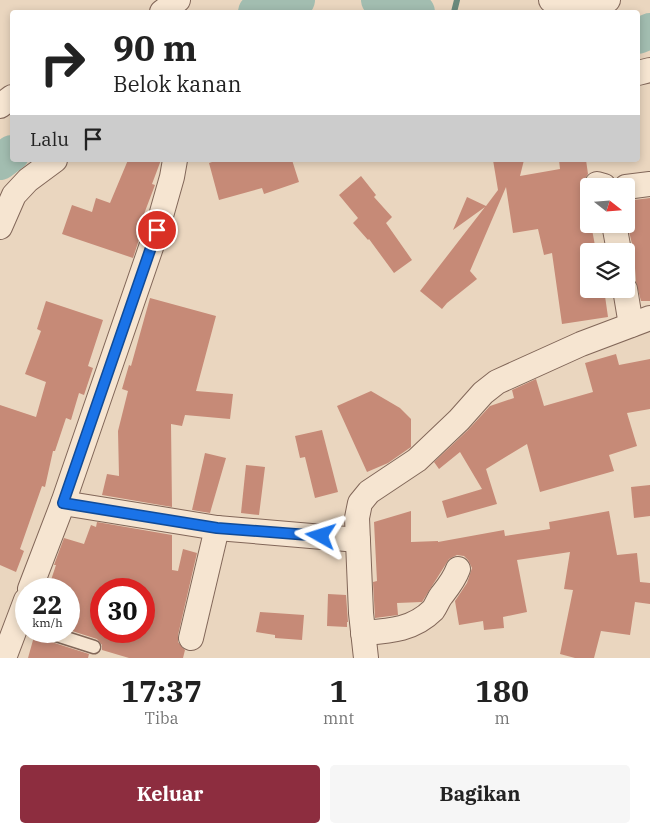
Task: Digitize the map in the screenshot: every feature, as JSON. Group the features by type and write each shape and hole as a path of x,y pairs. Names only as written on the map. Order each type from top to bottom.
{"street":[{"path":"165,10 178,0"},
{"path":"551,0 571,5 587,5 608,0"},
{"path":"0,227 14,195 28,180 52,162"},
{"path":"34,578 63,503 180,162"},
{"path":"635,186 650,184"},
{"path":"366,658 357,518 360,503 369,492 417,460 459,420 483,393 497,382 537,362 640,321 629,298"},
{"path":"63,503 217,528 358,540"},
{"path":"191,638 217,528"},
{"path":"363,633 396,630 411,626 417,622 433,609 458,569"},
{"path":"4,658 15,637"}],"lane":[{"path":"79,643 94,648"}],"building":[{"path":"127,162 160,162 152,184 155,185 144,214 147,215 133,258 62,234 72,205 92,212 96,198 110,203"},
{"path":"293,162 299,182 264,194 262,188 219,200 209,163"},
{"path":"493,162 524,162 520,176 560,169 559,162 586,162 588,174 585,178 580,178 580,233 593,233 595,243 580,243 580,298 605,298 608,317 562,324 552,253 544,255 538,229 513,233 506,187 470,271 477,279 442,309 420,291 485,207 453,230 467,197 486,206 498,190"},
{"path":"361,176 376,195 374,197 392,217 386,223 412,260 394,273 369,239 353,223 358,218 339,195"},
{"path":"650,198 650,301 641,301 636,282 635,243 632,243 629,233 635,233 635,200"},
{"path":"150,298 216,316 196,391 233,394 230,419 185,415 182,426 171,424 172,507 102,495 107,474 119,476 118,431 128,391 122,389 129,365 131,366"},
{"path":"46,301 103,320 88,366 93,368 84,395 79,393 71,420 66,418 55,451 53,451 45,487 42,486 20,549 24,551 16,572 0,565 0,405 36,417 46,382 25,374 41,331 37,329"},
{"path":"616,354 619,365 650,359 650,409 627,413 637,446 609,455 614,471 540,492 527,444 486,469 497,504 447,518 442,501 482,489 460,452 439,469 434,462 490,406 514,398 512,390 536,379 544,406 593,392 585,363"},
{"path":"371,391 400,408 411,419 411,447 388,463 367,472 337,406"},
{"path":"322,430 338,492 315,498 305,457 300,458 295,436"},
{"path":"205,453 226,458 210,513 192,510"},
{"path":"246,465 265,467 259,515 241,513"},
{"path":"650,485 650,516 634,518 631,487"},
{"path":"411,511 411,542 438,542 504,530 505,536 550,529 549,522 609,511 617,555 637,553 640,582 650,583 650,604 635,602 630,635 601,631 594,658 575,658 560,654 573,590 564,589 570,552 517,560 527,612 503,617 504,628 484,630 483,621 459,625 455,601 467,583 472,568 464,556 457,555 449,559 422,602 397,603 398,615 375,618 373,582 377,581 374,522"},
{"path":"97,522 172,535 172,570 178,571 183,549 197,553 178,635 178,642 185,650 183,658 129,658 102,650 100,643 155,643 155,578 90,578 90,637 80,634 80,578 52,578 56,565 54,565 64,538 84,544 91,525 96,527"},
{"path":"328,594 346,595 347,627 327,626"},
{"path":"260,612 304,615 302,640 275,638 275,635 256,632"},
{"path":"32,643 55,643 89,654 88,658 28,658"}],"waterway":[{"path":"263,10 297,0"},
{"path":"379,0 411,10"},
{"path":"454,10 457,0"},
{"path":"640,35 650,31"},
{"path":"0,162 10,154"}],"route":[{"path":"157,230 63,503 217,528 321,536"}]}
